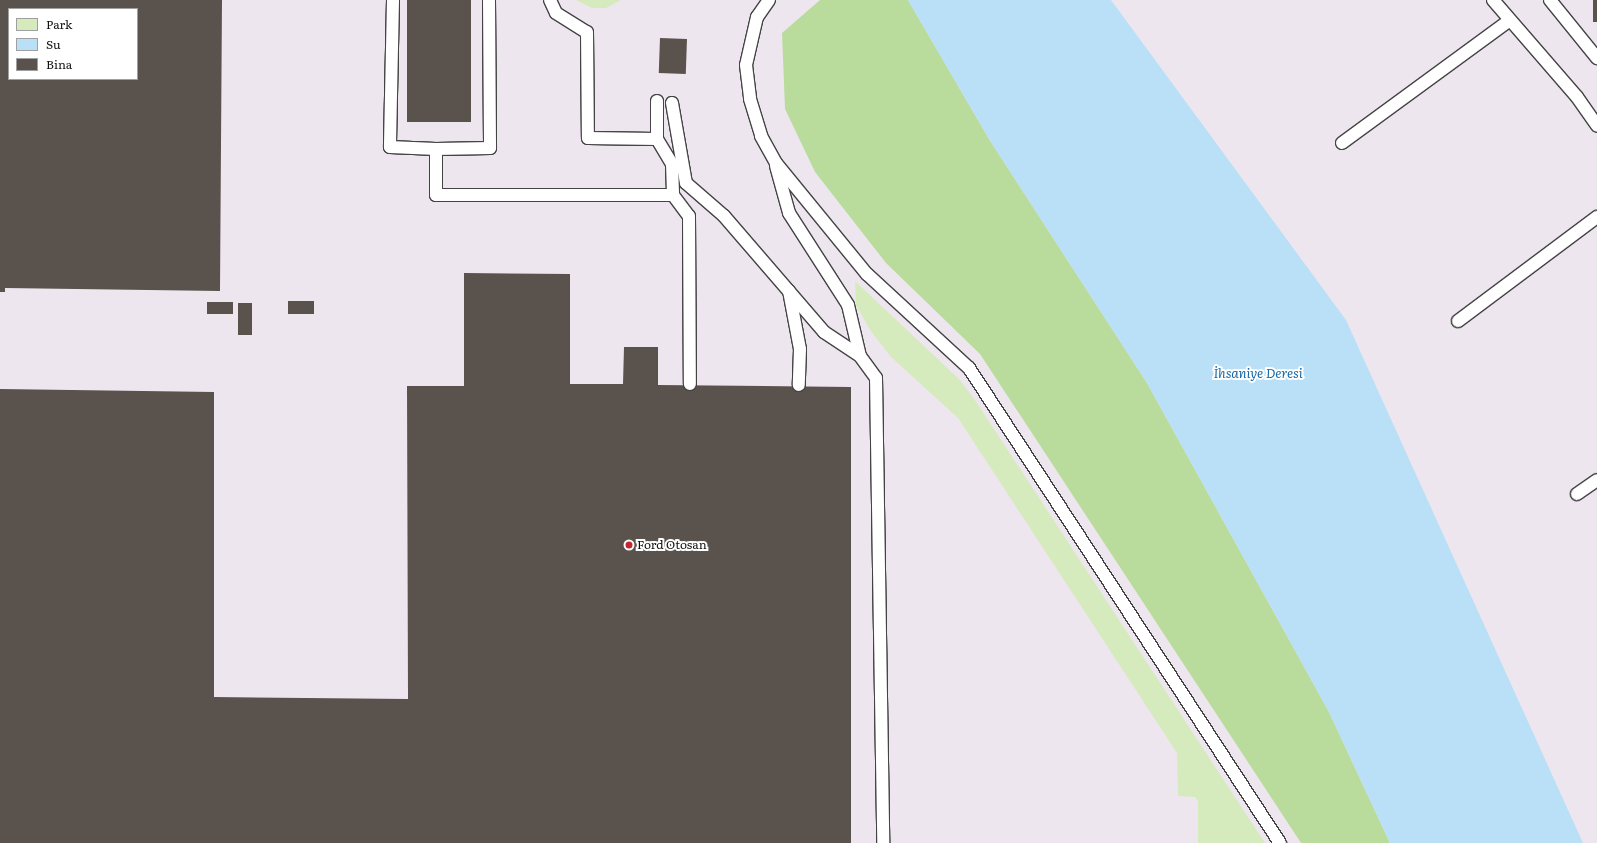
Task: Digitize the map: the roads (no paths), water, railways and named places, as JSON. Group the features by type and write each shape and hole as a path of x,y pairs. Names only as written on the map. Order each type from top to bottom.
{"lane":[{"path":"393,0 390,147 436,149 490,148 489,0"},
{"path":"550,0 556,13 588,32 588,138 657,139"},
{"path":"769,0 757,17 746,65 750,99 756,121 776,163 789,213 848,305 860,356"},
{"path":"1493,0 1577,97 1597,126"},
{"path":"1550,0 1597,58"},
{"path":"1342,143 1510,20"},
{"path":"657,101 657,139 672,164 673,195 689,216 690,384"},
{"path":"672,103 686,183 724,216 824,332 860,356 876,378 883,843"},
{"path":"436,149 436,194 673,195"},
{"path":"776,163 867,274 969,368 1280,843"},
{"path":"1458,321 1597,217"},
{"path":"789,291 800,349 799,385"},
{"path":"1577,494 1597,480"}],"water":[{"name":"İhsaniye Deresi","path":"908,0 1111,0 1346,320 1583,843 1390,843 1329,712 1147,383 989,139"}],"place":[{"name":"Ford Otosan","path":"629,545"}]}
